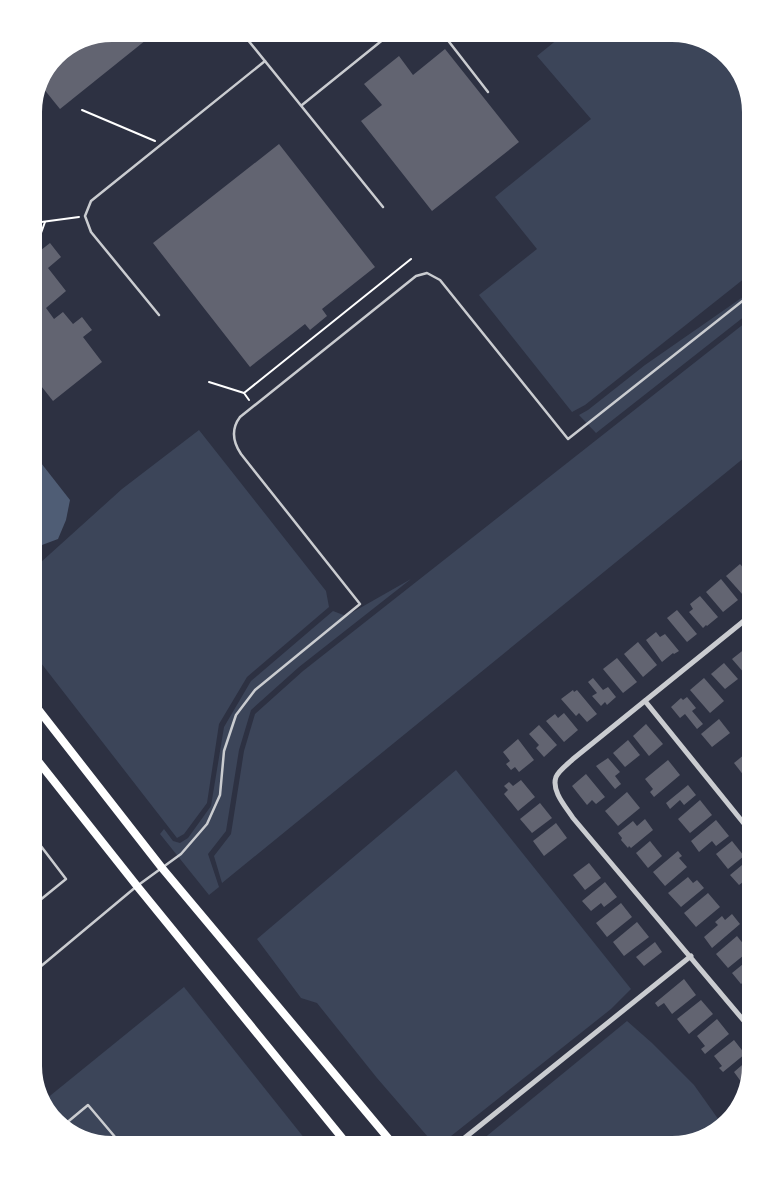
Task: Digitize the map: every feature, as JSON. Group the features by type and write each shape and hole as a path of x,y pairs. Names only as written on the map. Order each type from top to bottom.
{"main road":[{"path":"43,716 162,868 386,1135"},
{"path":"43,767 340,1135"}],"street":[{"path":"742,623 573,759 556,777 556,787 560,798 573,818 742,1018"},
{"path":"646,701 742,821"},
{"path":"467,1136 691,956"}],"lane":[{"path":"251,43 383,207"},
{"path":"301,105 379,43"},
{"path":"450,43 488,92"},
{"path":"159,315 91,232 85,216 91,201 266,61"},
{"path":"43,964 137,886 181,854 207,824 220,794 224,751 236,715 255,690 360,604 236,447 234,433 236,422 416,276 427,273 440,280 568,440 742,301"},
{"path":"43,849 66,879 43,898"},
{"path":"69,1120 88,1105 113,1135"}],"path":[{"path":"82,110 162,144"},
{"path":"43,227 45,222 85,216"},
{"path":"244,393 411,259"},
{"path":"210,382 244,393 254,406"}],"shaded area":[{"path":"553,43 676,43 690,45 707,52 727,70 739,94 742,112 742,280 585,405 572,412 479,295 537,249 495,197 591,119 537,56"},
{"path":"742,298 742,318 596,433 579,415 645,365"},
{"path":"742,325 742,460 222,883 214,856 231,834 244,751 255,714 303,671"},
{"path":"199,430 326,591 329,607 247,677 219,724 207,803 184,834 177,838 43,666 43,560 122,489"},
{"path":"43,466 70,500 66,520 58,539 43,545"},
{"path":"411,579 299,667 251,710 239,750 226,831 208,854 219,887 209,895 160,834 164,829 173,841 180,843 188,838 211,806 224,727 251,681 333,611 346,616"},
{"path":"456,770 631,989 611,1009 452,1136 427,1136 377,1078 317,1003 301,998 257,939"},
{"path":"184,987 302,1135 99,1134 90,1132 70,1121 57,1108 52,1101 51,1095"},
{"path":"627,1021 694,1085 717,1118 698,1130 672,1136 487,1136"}],"building":[{"path":"103,43 142,43 60,109 46,92 50,81 66,60 90,46"},
{"path":"445,49 519,142 432,211 361,121 382,105 364,84 399,56 413,75"},
{"path":"279,144 375,267 322,309 327,316 310,330 305,324 250,367 153,243"},
{"path":"50,243 61,257 48,268 66,291 46,308 54,319 63,312 73,324 82,317 92,330 83,337 102,362 53,401 43,388 43,248"},
{"path":"740,564 742,566 742,594 726,576"},
{"path":"721,579 738,600 723,612 706,592"},
{"path":"700,596 718,617 703,628 689,612 693,609 690,604"},
{"path":"677,610 697,634 687,642 667,618"},
{"path":"656,632 660,637 665,634 679,651 673,653 662,662 646,640"},
{"path":"638,642 657,665 643,677 624,654"},
{"path":"742,651 742,671 732,659"},
{"path":"617,658 637,682 623,693 603,669"},
{"path":"724,663 738,679 725,689 711,674"},
{"path":"593,678 603,690 608,687 616,697 607,705 605,702 601,706 592,696 597,693 588,682"},
{"path":"704,678 724,701 710,713 690,690"},
{"path":"573,690 574,692 577,690 597,714 587,722 579,713 576,716 561,699"},
{"path":"687,697 696,708 692,711 703,724 697,729 685,714 680,718 671,707 681,698 683,700"},
{"path":"564,713 578,730 564,742 546,721 555,714 558,718"},
{"path":"719,719 730,733 712,747 701,734"},
{"path":"646,724 663,744 649,756 633,736"},
{"path":"539,725 557,745 544,757 536,748 539,745 529,734"},
{"path":"518,739 534,760 519,772 515,767 511,770 506,764 510,761 503,752"},
{"path":"628,740 640,755 625,767 613,753"},
{"path":"742,756 742,773 734,763"},
{"path":"608,758 620,772 615,776 621,784 615,789 596,766"},
{"path":"668,760 680,775 654,797 650,792 653,789 645,779"},
{"path":"586,774 605,797 596,804 592,800 587,805 572,786"},
{"path":"521,780 535,797 518,811 504,794 508,790 504,786 509,782 513,786"},
{"path":"688,785 696,795 684,805 680,800 670,809 666,803"},
{"path":"627,792 640,808 618,826 605,811"},
{"path":"700,800 712,815 690,833 678,819"},
{"path":"540,803 552,818 532,833 520,819"},
{"path":"645,819 653,830 631,848 629,846 628,848 618,833 633,821 637,826"},
{"path":"716,820 729,836 716,846 712,841 699,852 691,841"},
{"path":"556,823 567,838 544,856 533,841"},
{"path":"650,841 662,856 648,868 636,853"},
{"path":"732,841 742,854 742,858 728,869 716,854"},
{"path":"678,851 682,856 679,858 687,867 665,886 653,872"},
{"path":"589,863 601,878 585,890 573,875"},
{"path":"742,865 742,883 739,885 730,875"},
{"path":"688,877 693,883 697,880 704,888 681,907 668,893"},
{"path":"605,882 617,897 604,907 601,903 591,911 582,901"},
{"path":"708,893 720,907 696,927 684,913"},
{"path":"621,903 632,917 607,937 596,923"},
{"path":"732,914 740,924 712,948 704,937 718,925 715,922 722,916 725,920"},
{"path":"637,922 649,937 624,956 613,942"},
{"path":"737,936 742,942 742,957 728,968 716,954"},
{"path":"655,942 662,952 644,966 636,957"},
{"path":"742,965 742,983 741,984 732,973"},
{"path":"684,979 696,995 672,1014 664,1003 658,1007 655,1003"},
{"path":"701,1000 713,1014 689,1034 677,1019"},
{"path":"717,1019 729,1034 705,1054 701,1049 705,1046 697,1036"},
{"path":"734,1040 742,1050 742,1056 723,1072 719,1068 722,1066 714,1056"},
{"path":"742,1065 740,1080 734,1072"}]}
